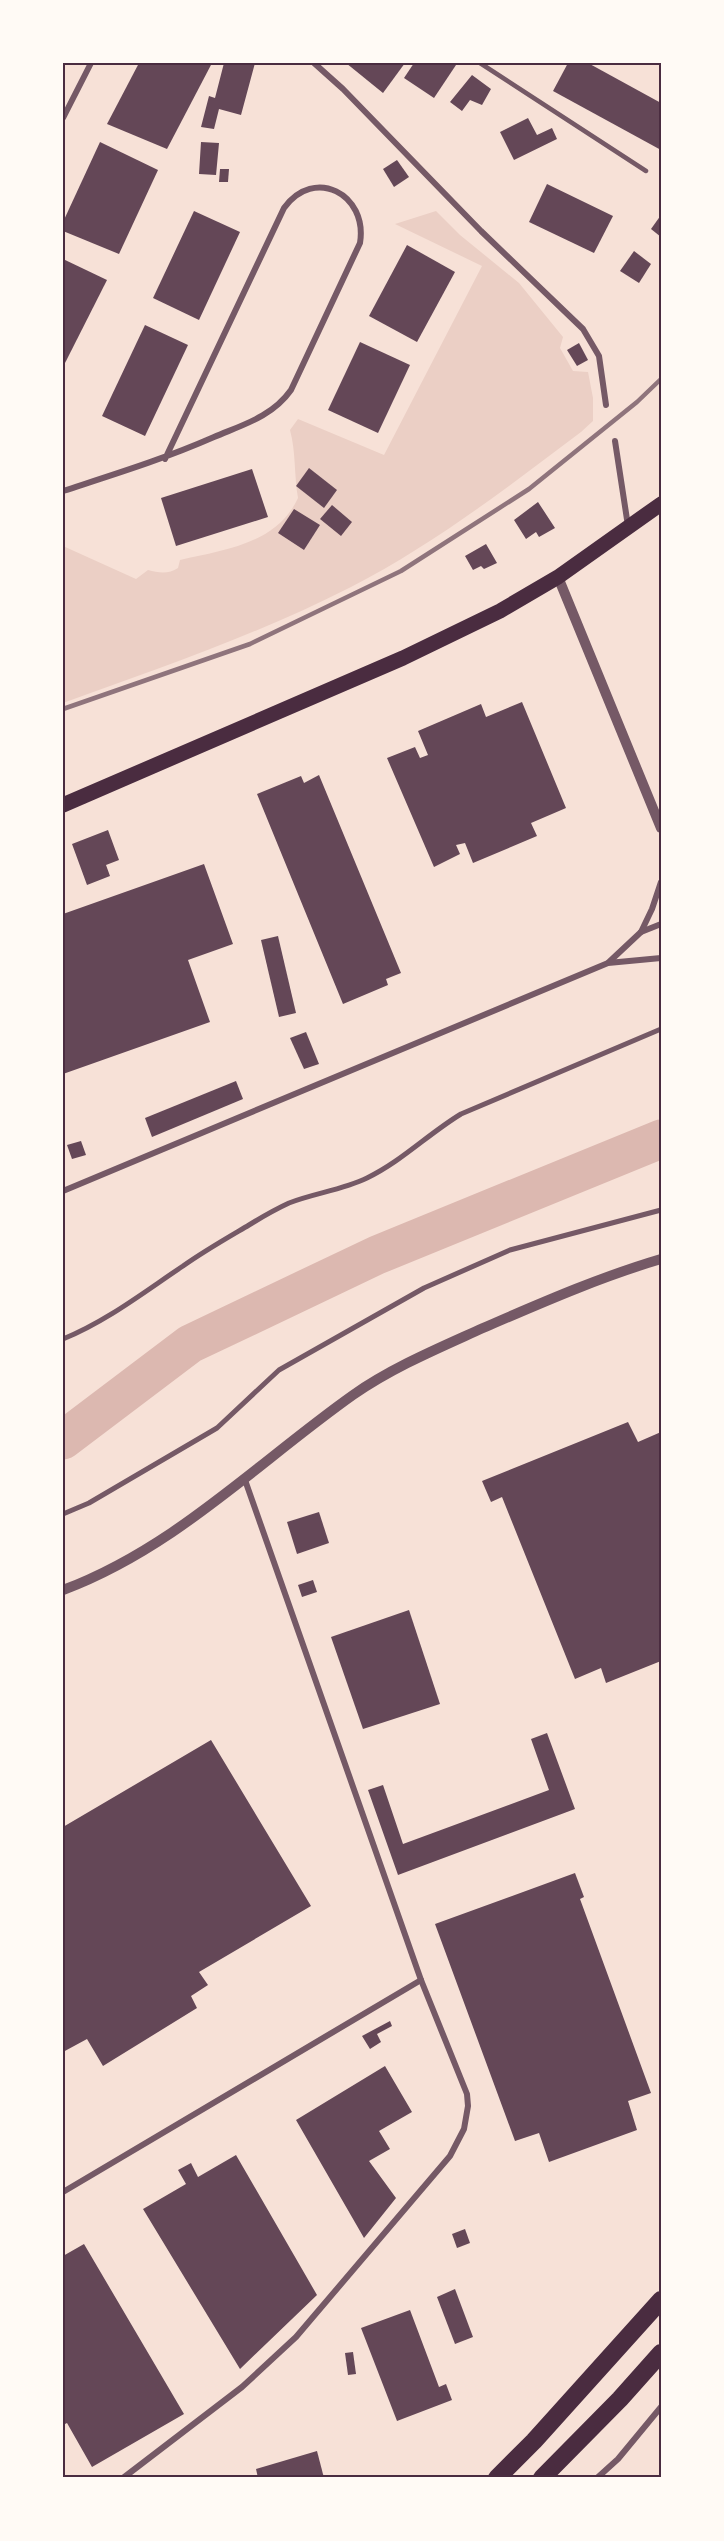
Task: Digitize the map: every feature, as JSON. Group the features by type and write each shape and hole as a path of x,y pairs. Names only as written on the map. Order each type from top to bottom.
{"highway":[{"path":"497,2478 534,2441 661,2300"},
{"path":"542,2478 620,2400 661,2353"}],"main road":[{"path":"63,805 403,658 500,611 558,577 661,504"}],"street":[{"path":"63,118 91,63"},
{"path":"314,63 343,89 481,231 583,328 599,356 606,405"},
{"path":"63,491 165,459 252,422 271,411 287,396 360,243 362,233 358,211 343,194 333,190 315,188 294,197 284,208 165,459"},
{"path":"615,441 629,528"},
{"path":"558,577 661,828"},
{"path":"608,963 641,932 661,882"},
{"path":"641,932 661,924"},
{"path":"63,1191 608,963 660,957"},
{"path":"63,1339 81,1332 146,1293 213,1247 290,1203 335,1191 398,1161 435,1130 461,1114 661,1029"},
{"path":"63,1514 89,1503 218,1428 279,1370 424,1288 510,1250 661,1210"},
{"path":"63,1590 144,1551 192,1520 354,1394 395,1369 528,1308 661,1259"},
{"path":"123,2478 242,2387 296,2337 333,2296 459,2143 467,2117 467,2094 422,1980 245,1480"},
{"path":"63,2192 422,1980"},
{"path":"597,2478 618,2459 661,2407"}],"lane":[{"path":"480,63 646,171"}],"shaded area":[{"path":"436,211 460,235 519,283 563,337 560,348 573,371 588,372 593,398 593,421 526,474 441,534 351,587 245,635 63,703 63,546 136,579 148,570 171,571 178,568 180,560 231,548 263,535 277,526 289,513 298,498 290,430 298,419 384,455 482,266 395,224"}],"building":[{"path":"139,63 212,63 167,149 107,124"},
{"path":"224,63 255,63 241,115 219,109 214,129 201,127 209,96 215,98"},
{"path":"346,63 405,63 383,93"},
{"path":"414,63 453,63 456,65 434,98 404,78"},
{"path":"568,63 588,63 661,103 661,150 553,91"},
{"path":"472,75 491,89 482,105 470,100 462,111 450,102"},
{"path":"528,118 537,135 552,128 557,139 514,160 500,132"},
{"path":"100,142 158,170 119,254 63,231 63,222"},
{"path":"201,142 219,143 216,175 199,174"},
{"path":"397,160 409,177 394,187 383,169"},
{"path":"220,169 229,169 228,182 219,182"},
{"path":"547,184 613,216 594,253 529,222"},
{"path":"194,211 240,232 199,320 153,298"},
{"path":"661,215 661,237 651,229"},
{"path":"407,245 455,272 417,342 369,316"},
{"path":"634,251 651,264 639,283 620,271"},
{"path":"63,259 107,280 63,367"},
{"path":"145,325 188,345 145,436 102,416"},
{"path":"360,342 410,365 378,433 328,410"},
{"path":"579,343 588,360 577,366 567,350"},
{"path":"309,468 337,490 324,508 296,486"},
{"path":"252,469 268,517 176,546 161,498"},
{"path":"538,502 555,528 539,537 536,532 526,539 514,520"},
{"path":"332,505 352,522 341,536 320,519"},
{"path":"294,509 320,525 304,550 278,533"},
{"path":"486,544 497,563 484,569 481,566 473,570 465,556"},
{"path":"522,702 566,808 531,823 537,836 473,863 465,843 456,845 460,854 434,867 387,758 415,747 420,758 428,755 418,731 481,704 486,717"},
{"path":"319,775 401,973 386,979 388,985 343,1004 257,794 301,776 304,783"},
{"path":"108,830 119,860 106,865 110,876 87,885 72,844"},
{"path":"204,864 233,944 188,960 210,1022 63,1074 63,914"},
{"path":"278,936 296,1013 279,1017 261,940"},
{"path":"306,1032 319,1064 304,1069 290,1038"},
{"path":"236,1081 243,1099 152,1137 145,1118"},
{"path":"81,1141 86,1155 72,1159 67,1145"},
{"path":"628,1422 638,1442 661,1432 661,1661 606,1683 601,1668 575,1679 502,1497 491,1502 482,1481"},
{"path":"319,1512 329,1543 297,1554 287,1522"},
{"path":"313,1580 317,1592 302,1597 298,1585"},
{"path":"409,1610 440,1704 363,1729 331,1637"},
{"path":"547,1733 575,1809 398,1875 368,1790 383,1785 403,1844 549,1790 531,1739"},
{"path":"211,1740 311,1906 199,1972 208,1985 191,1996 197,2008 103,2066 87,2039 63,2052 63,1827"},
{"path":"575,1873 584,1897 580,1899 651,2093 628,2101 637,2130 549,2162 539,2133 515,2141 435,1924"},
{"path":"390,2021 392,2026 377,2034 381,2042 370,2049 362,2036"},
{"path":"385,2066 412,2112 379,2131 390,2149 369,2161 396,2198 364,2238 296,2120"},
{"path":"236,2155 317,2295 240,2369 143,2209 186,2184 178,2170 191,2163 198,2177"},
{"path":"465,2229 470,2243 457,2248 452,2234"},
{"path":"84,2244 184,2414 92,2467 67,2423 63,2425 63,2256"},
{"path":"455,2289 473,2337 455,2344 437,2297"},
{"path":"410,2310 439,2387 446,2384 452,2400 397,2421 361,2328"},
{"path":"353,2352 356,2374 348,2375 345,2353"},
{"path":"317,2451 324,2478 258,2478 256,2469"}],"waterway":[{"path":"63,1440 190,1344 377,1255 661,1139"}],"railway":[{"path":"63,709 250,644 401,571 529,489 637,402 661,379"}]}
